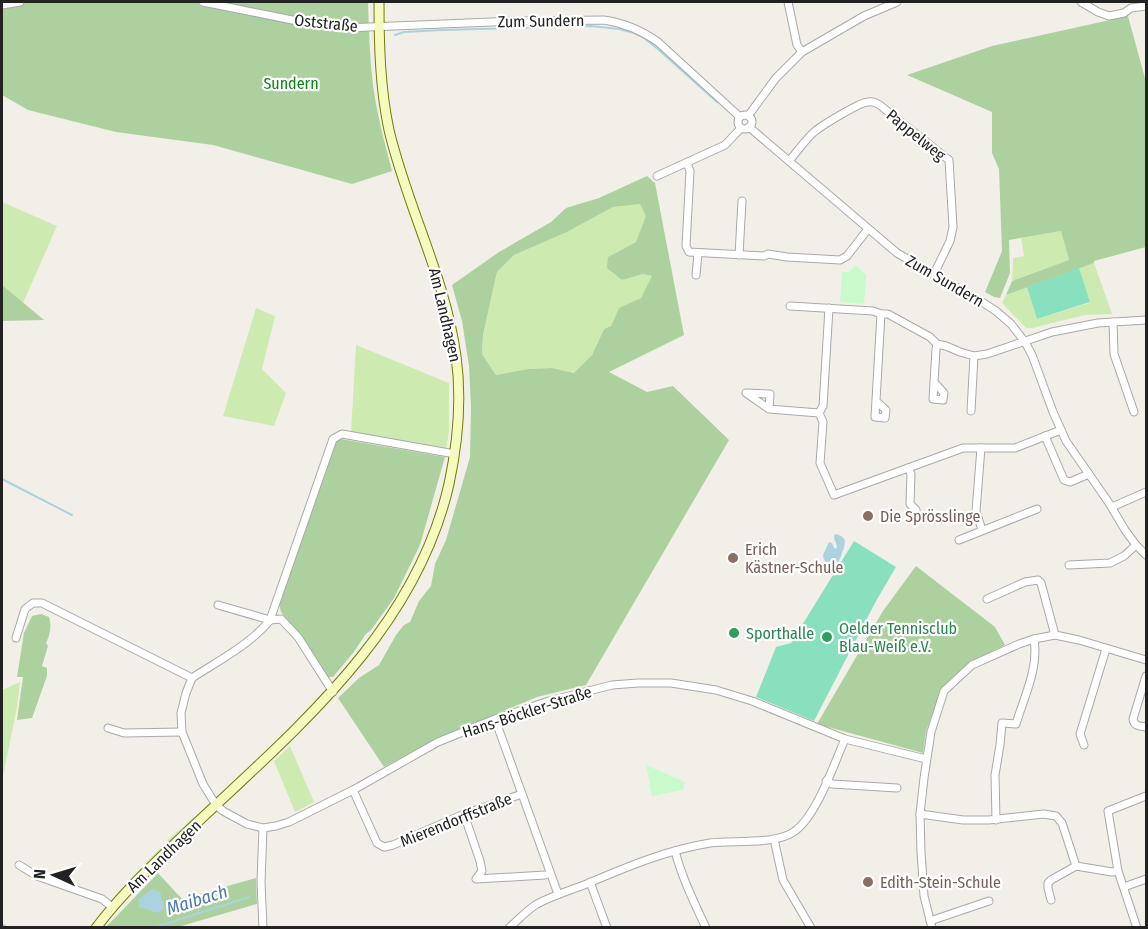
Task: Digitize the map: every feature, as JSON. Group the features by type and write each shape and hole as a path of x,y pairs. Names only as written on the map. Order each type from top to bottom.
{"street":[{"path":"2,5 20,2"},
{"name":"Oststraße","path":"203,2 308,23 345,28 379,26"},
{"name":"Am Landhagen","path":"96,927 140,877 333,692 402,600 428,549 443,509 458,429 457,359 446,303 405,185 389,129 380,67 379,2"},
{"path":"788,2 797,45 802,52"},
{"path":"741,128 738,120 744,117 776,78 802,52 864,16 897,2"},
{"path":"1081,2 1108,16 1124,13 1131,8 1146,6"},
{"name":"Zum Sundern","path":"379,26 604,20 630,25 645,32 658,42 744,117"},
{"name":"Pappelweg","path":"789,161 814,132 862,103 874,102 881,106 949,160 952,226 950,241 934,274"},
{"path":"657,176 725,145 741,128 749,127 751,119 744,117"},
{"name":"Zum Sundern","path":"749,127 897,253 996,311 1011,324 1025,342 1061,430 1074,454 1112,507 1125,530 1146,555"},
{"path":"687,163 690,171 686,246 689,252 764,256 768,254 840,260 847,256 868,230"},
{"path":"739,255 742,201"},
{"path":"696,275 698,253"},
{"path":"790,306 888,314 930,337 937,344 974,356 987,354 1052,332 1098,323 1146,320"},
{"path":"819,413 823,406 829,308"},
{"path":"876,401 880,314"},
{"path":"1113,322 1114,354 1134,412"},
{"path":"934,382 937,344"},
{"path":"971,411 974,356"},
{"path":"769,410 819,413"},
{"path":"819,413 823,422 820,463 834,495 963,447 1015,448 1061,430"},
{"path":"263,927 261,882 263,828 231,817 216,805 203,784 182,732 181,714 192,678 262,630 270,620 333,440 342,434 454,454"},
{"path":"1046,436 1064,480 1070,482 1089,474"},
{"path":"981,448 976,511 982,530"},
{"path":"908,468 911,474 910,504 916,510"},
{"path":"1112,507 1146,492"},
{"path":"959,540 1037,509"},
{"path":"1069,565 1110,563 1124,556 1136,545"},
{"path":"987,599 1025,582 1038,580 1041,583 1055,635"},
{"path":"16,638 25,609 33,603 42,603 192,678"},
{"path":"218,605 270,620 281,619 297,637 333,692"},
{"path":"989,901 931,924 924,896 920,814 931,732 944,691 972,665 1019,644 1055,635 1146,660"},
{"path":"996,820 995,775 1002,723 1016,724 1035,661 1034,639"},
{"path":"1084,745 1080,734 1106,649"},
{"path":"1146,676 1133,719 1136,725 1146,727"},
{"name":"Hans-Böckler-Straße","path":"263,828 289,822 353,790 438,742 495,719 549,701 612,685 638,682 671,683 716,690 749,700 845,739 926,759"},
{"name":"Mierendorffstraße","path":"495,719 558,894"},
{"path":"108,728 124,733 182,732"},
{"path":"509,927 536,905 626,867 675,851 710,843 774,839 789,835 805,821 816,804 845,739"},
{"path":"826,781 832,784 897,788"},
{"name":"Mierendorffstraße","path":"353,790 377,843 384,847 464,814 522,794"},
{"path":"1137,927 1118,871 1108,812 1146,796"},
{"path":"464,814 482,871 476,879 545,875"},
{"path":"920,814 963,820 996,820 1044,814 1056,816 1062,823 1076,866"},
{"path":"774,839 783,880 811,927"},
{"path":"675,851 687,889 706,927"},
{"path":"20,865 37,876 102,899 112,907"},
{"path":"1051,900 1048,883 1076,866 1118,871"},
{"path":"1124,887 1146,879"},
{"path":"590,882 607,927"}],"green space":[{"name":"Sundern","path":"2,2 368,2 373,86 378,117 392,171 352,184 213,145 116,132 28,110 2,95"},
{"path":"1128,16 1146,82 1146,247 1094,261 1094,263 1006,295 1012,281 1069,260 1061,231 1009,240 1010,273 1000,298 994,297 985,292 1002,251 999,169 992,153 992,112 907,75 992,46"},
{"path":"647,176 655,183 684,335 609,372 647,392 673,386 729,440 586,685 537,697 436,739 384,767 338,698 359,678 379,665 396,635 404,625 410,622 419,601 431,586 435,564 446,540 470,457 469,366 462,321 452,285 499,252 551,222 566,208 599,198","holes":["640,204 646,216 636,242 608,257 607,268 622,280 643,274 652,276 641,298 619,308 611,326 604,329 592,355 574,373 552,368 528,369 496,375 482,354 483,335 497,272 514,255 567,232 613,207"]},
{"path":"2,202 57,226 23,303 2,285"},
{"path":"640,203 647,216 636,242 608,257 622,280 643,274 653,276 641,298 619,309 611,326 604,329 592,355 574,373 552,368 528,369 496,375 482,354 483,336 497,272 514,255 567,232 613,207"},
{"path":"1061,231 1069,260 1012,281 1013,258 1024,256 1021,238"},
{"path":"1094,263 1112,314 1085,315 1026,328 1002,303 1006,295 1027,287 1037,319 1089,303 1079,268"},
{"path":"855,265 866,275 864,304 840,302 842,272 849,272"},
{"path":"1079,268 1090,302 1037,319 1027,287"},
{"path":"2,285 44,320 2,321"},
{"path":"256,308 275,316 262,369 286,393 274,426 223,416"},
{"path":"356,345 449,383 449,431 446,450 351,432"},
{"path":"341,439 445,457 420,545 394,598 333,677 326,677 301,636 281,612 279,603 335,442"},
{"name":"Oelder Tennisclub Blau-Weiß e.V.","path":"854,541 896,567 814,721 756,697 776,647 791,643"},
{"path":"916,566 995,627 1005,645 969,663 942,690 926,731 923,753 817,724 883,611"},
{"path":"41,614 49,617 50,624 46,643 48,646 42,666 47,668 47,676 32,718 17,720 23,677 17,677 24,633 32,616"},
{"path":"20,682 17,707 2,781 2,690"},
{"path":"290,746 314,802 295,812 274,761"},
{"path":"646,765 685,782 683,790 652,796"},
{"path":"201,813 114,897 169,839"},
{"path":"158,873 182,899 256,878 257,904 178,927 105,928"}],"water":[{"path":"835,534 842,537 845,543 840,559 834,566 826,563 823,555 829,542 836,549"},
{"path":"152,889 160,892 164,907 159,913 139,907 139,899"}],"waterway":[{"path":"395,35 404,32 442,30 591,26 619,29 644,38 717,102"},
{"path":"2,479 72,515"},
{"name":"Maibach","path":"153,928 249,897"},
{"name":"Maibach","path":"2,924 8,928"}],"place":[{"name":"Die Sprösslinge","path":"868,516"},
{"name":"Erich Kästner-Schule","path":"733,558"},
{"name":"Sporthalle","path":"734,633"},
{"name":"Oelder Tennisclub Blau-Weiß e.V.","path":"827,637"},
{"name":"Edith-Stein-Schule","path":"868,882"}]}
